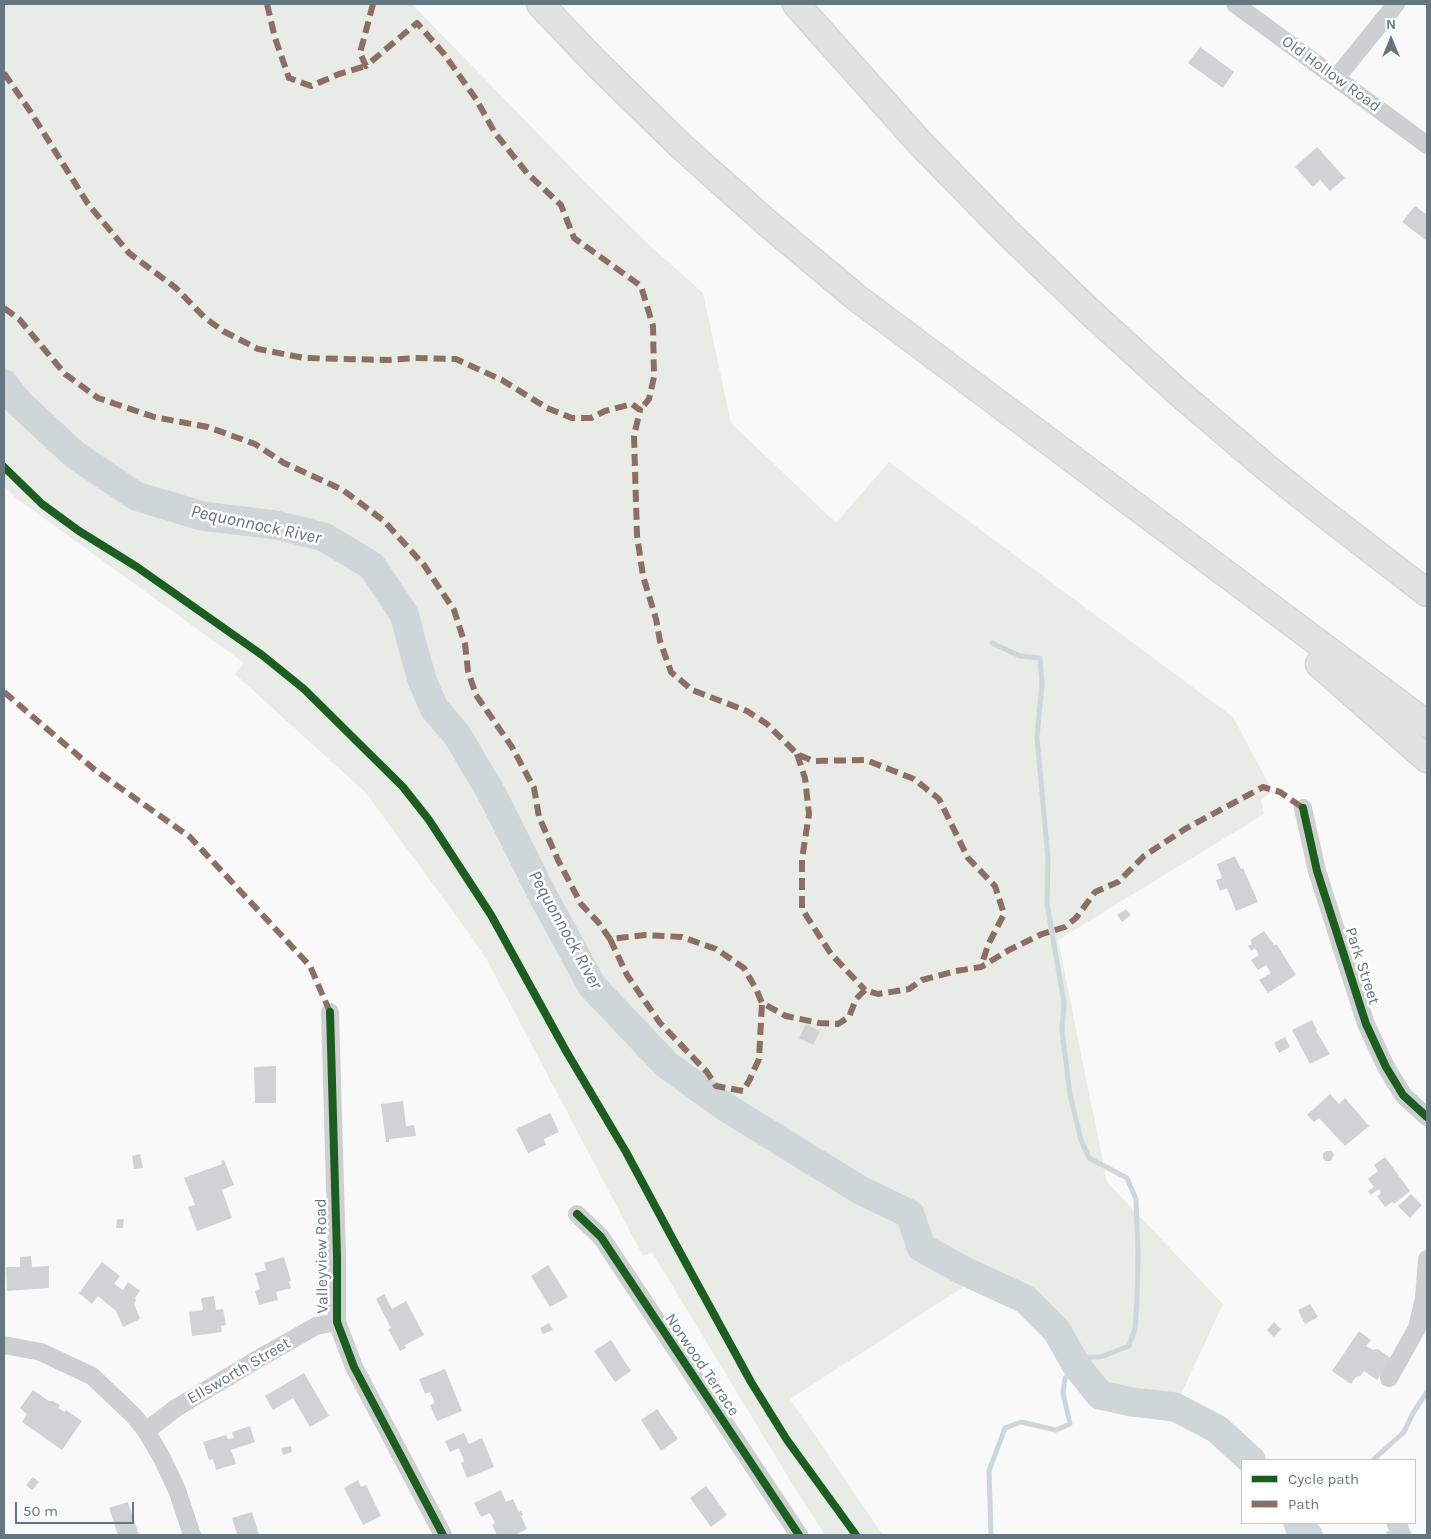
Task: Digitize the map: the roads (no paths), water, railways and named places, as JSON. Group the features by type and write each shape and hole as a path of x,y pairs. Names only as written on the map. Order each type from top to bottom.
{"highway":[{"path":"540,4 638,105 766,222 857,298 1427,724"},
{"path":"796,4 920,143 1005,230 1089,311 1223,430 1359,541 1427,593"},
{"path":"1136,507 1364,702 1427,759"},
{"path":"1359,541 1427,585"}],"street":[{"name":"Old Hollow Road","path":"1235,4 1337,77 1427,145"},
{"path":"1337,77 1396,4"},
{"name":"Park Street","path":"1303,808 1317,872 1366,1024 1386,1067 1403,1095 1427,1117"},
{"name":"Valleyview Road","path":"330,1012 337,1322 354,1367 443,1535"},
{"name":"Norwood Terrace","path":"577,1214 601,1237 799,1535"},
{"path":"1389,1378 1417,1328 1424,1298 1427,1259"},
{"name":"Ellsworth Street","path":"146,1431 176,1408 258,1359 316,1326 337,1322"},
{"path":"4,1345 41,1352 92,1376 134,1416 146,1431 162,1458 177,1490 192,1535"}],"waterway":[{"name":"Pequonnock River","path":"4,384 18,402 75,455 136,496 202,516 276,525 324,537 372,566 404,614 422,680 434,708 457,735 493,796 543,896 592,986 667,1065 727,1108 860,1190 910,1214 921,1247 962,1270 1025,1299 1057,1331 1076,1365 1100,1395 1132,1402 1175,1407 1217,1429 1250,1459"},
{"path":"992,643 1020,656 1040,658 1042,684 1037,737 1048,858 1047,903 1064,1003 1062,1030 1070,1095 1081,1140 1089,1158 1127,1178 1136,1199 1137,1299 1135,1329 1129,1346 1100,1357 1072,1357"},
{"path":"991,1535 989,1471 1005,1428 1021,1422 1056,1430 1070,1424 1063,1393 1065,1378 1076,1365"},
{"path":"1374,1459 1404,1432 1413,1413 1427,1392"},
{"name":"Pequonnock River","path":"1298,1524 1301,1531 1308,1535"}]}
